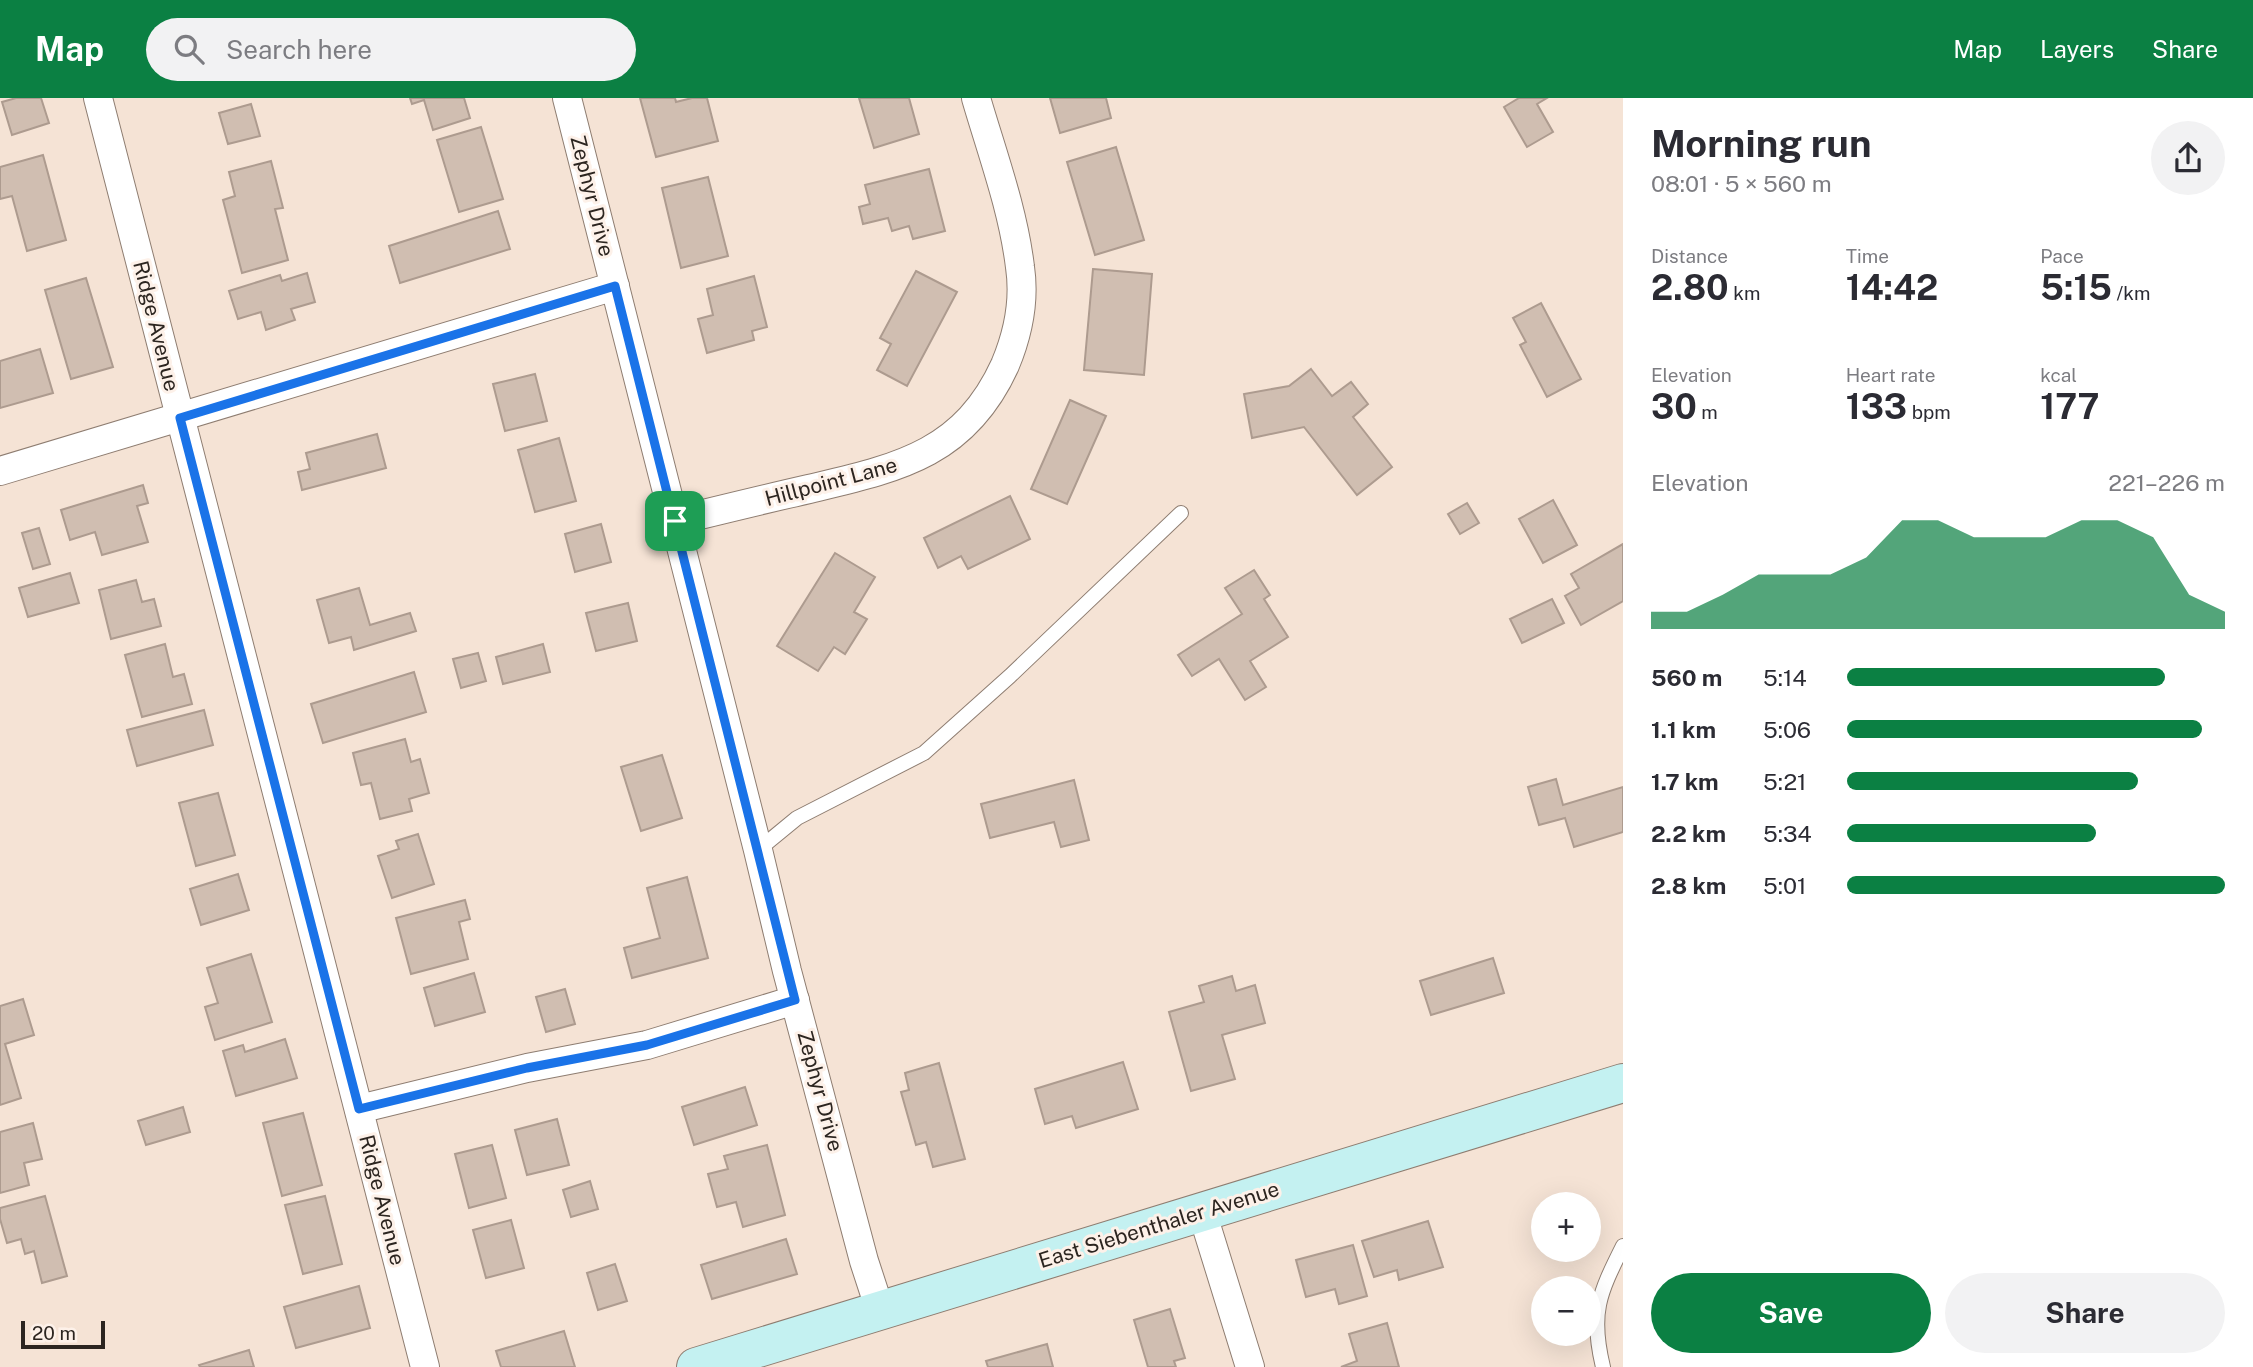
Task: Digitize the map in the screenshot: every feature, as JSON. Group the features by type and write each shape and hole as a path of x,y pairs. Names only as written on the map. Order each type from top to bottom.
{"main road":[{"name":"East Siebenthaler Avenue","path":"696,1367 1623,1083"}],"street":[{"name":"Ridge Avenue","path":"98,98 425,1367"},
{"name":"Zephyr Drive","path":"567,98 795,1000 864,1261 880,1310"},
{"name":"Hillpoint Lane","path":"675,521 883,471 935,448 962,428 980,409 995,386 1019,323 1021,269 1013,223 976,98"},
{"path":"0,471 615,286"},
{"path":"359,1109 527,1068 647,1045 795,1000"},
{"path":"1202,1212 1250,1367"}],"lane":[{"path":"758,850 797,818 924,753 1010,676 1181,513"},
{"path":"1603,1367 1596,1339 1596,1311 1623,1245"}],"building":[{"path":"16,98 41,98 49,123 12,135 2,102"},
{"path":"410,98 464,98 470,118 433,130 424,100 412,104"},
{"path":"640,98 675,98 676,102 707,98 718,141 656,157"},
{"path":"859,98 909,98 919,134 874,148"},
{"path":"1050,98 1106,98 1111,118 1060,133"},
{"path":"1519,98 1547,98 1537,104 1553,132 1527,147 1504,107"},
{"path":"251,104 260,136 228,144 219,113"},
{"path":"481,127 503,199 459,212 437,140"},
{"path":"1116,147 1144,240 1095,255 1067,162"},
{"path":"43,155 66,240 27,251 12,196 0,199 0,167"},
{"path":"271,161 283,208 275,209 288,260 242,273 223,200 235,196 229,172"},
{"path":"929,169 945,231 913,239 909,226 892,231 888,218 863,224 859,207 870,204 865,185"},
{"path":"708,177 728,256 681,268 662,188"},
{"path":"498,211 510,249 400,283 389,246"},
{"path":"1093,269 1152,274 1144,375 1084,370"},
{"path":"916,271 957,292 907,386 877,370 891,344 880,338"},
{"path":"307,273 315,302 291,309 295,320 266,330 261,312 238,319 229,291 280,275 282,281"},
{"path":"754,276 767,327 752,331 754,340 707,353 698,319 713,315 707,289"},
{"path":"86,278 113,367 71,379 45,290"},
{"path":"1541,303 1581,379 1547,397 1520,345 1526,342 1513,318"},
{"path":"40,349 53,393 0,408 0,361"},
{"path":"1311,369 1332,396 1351,382 1368,404 1353,417 1392,467 1357,495 1304,427 1252,438 1244,394 1289,386"},
{"path":"535,374 547,421 505,431 493,384"},
{"path":"1070,400 1106,416 1067,504 1031,489"},
{"path":"377,434 386,468 302,490 298,472 310,469 306,453"},
{"path":"559,438 576,501 535,512 518,450"},
{"path":"143,485 148,503 137,506 148,542 102,555 95,532 70,540 61,510"},
{"path":"1010,496 1030,539 968,569 961,556 938,568 924,538"},
{"path":"1553,500 1577,545 1543,563 1519,519"},
{"path":"1467,503 1479,523 1460,534 1448,514"},
{"path":"601,524 611,562 575,572 565,534"},
{"path":"39,528 50,564 33,569 22,533"},
{"path":"1623,544 1623,601 1581,625 1565,596 1579,588 1571,574"},
{"path":"835,553 875,577 854,612 867,619 845,654 834,647 818,671 777,646"},
{"path":"1254,570 1270,595 1264,599 1288,637 1250,661 1266,687 1245,700 1219,659 1192,676 1178,655 1242,614 1225,588"},
{"path":"70,573 79,603 28,617 19,588"},
{"path":"136,580 142,602 154,599 161,626 111,639 99,590"},
{"path":"359,588 370,625 410,613 416,631 354,650 351,637 329,643 317,600"},
{"path":"1552,599 1564,623 1522,643 1510,619"},
{"path":"628,603 637,641 596,651 586,613"},
{"path":"165,644 173,677 184,674 192,704 142,717 125,655"},
{"path":"543,644 550,672 503,684 496,657"},
{"path":"478,653 486,681 461,688 453,659"},
{"path":"414,672 426,712 323,743 311,704"},
{"path":"204,710 213,745 137,766 127,730"},
{"path":"405,739 411,762 420,759 429,793 409,799 412,811 380,819 371,783 361,785 353,753"},
{"path":"662,755 682,818 641,831 621,767"},
{"path":"1556,779 1563,805 1623,787 1623,832 1574,847 1565,818 1539,825 1528,787"},
{"path":"1074,780 1089,840 1061,847 1054,822 990,838 981,804"},
{"path":"218,793 235,855 196,866 179,803"},
{"path":"418,834 434,884 392,898 378,856 399,849 396,841"},
{"path":"238,874 249,910 201,925 190,889"},
{"path":"687,877 708,958 632,978 624,948 660,938 647,888"},
{"path":"465,900 470,919 459,922 468,959 411,974 396,918"},
{"path":"251,954 272,1022 215,1040 205,1007 218,1003 207,968"},
{"path":"1493,958 1504,993 1431,1015 1420,981"},
{"path":"474,973 485,1012 435,1026 424,988"},
{"path":"1232,976 1236,991 1255,985 1265,1023 1222,1035 1235,1079 1191,1091 1169,1012 1204,1002 1199,986"},
{"path":"565,989 575,1024 546,1032 536,997"},
{"path":"23,999 34,1035 5,1044 21,1098 0,1105 0,1006"},
{"path":"285,1039 297,1078 236,1096 223,1051 243,1045 245,1052"},
{"path":"1123,1062 1138,1109 1076,1128 1072,1116 1045,1124 1035,1089"},
{"path":"939,1063 965,1159 933,1167 926,1142 916,1145 901,1092 909,1090 905,1073"},
{"path":"745,1087 757,1125 694,1145 682,1107"},
{"path":"183,1107 190,1132 146,1145 138,1121"},
{"path":"303,1113 322,1185 282,1196 263,1123"},
{"path":"557,1119 569,1165 527,1175 515,1130"},
{"path":"33,1123 42,1159 24,1163 29,1185 0,1193 0,1132"},
{"path":"492,1145 506,1198 469,1208 455,1154"},
{"path":"767,1145 785,1215 743,1227 736,1202 717,1207 708,1174 728,1169 724,1156"},
{"path":"590,1181 598,1209 571,1217 563,1190"},
{"path":"45,1196 67,1276 42,1283 34,1251 25,1254 21,1239 7,1243 0,1219 0,1208"},
{"path":"325,1196 342,1264 303,1274 285,1205"},
{"path":"511,1220 524,1268 486,1278 473,1230"},
{"path":"1428,1221 1443,1267 1399,1280 1397,1270 1374,1277 1362,1241"},
{"path":"786,1239 797,1274 712,1299 701,1265"},
{"path":"1353,1245 1367,1296 1339,1304 1335,1289 1306,1297 1296,1260"},
{"path":"615,1264 627,1301 598,1310 587,1273"},
{"path":"359,1286 370,1328 296,1348 284,1307"},
{"path":"1170,1309 1185,1358 1174,1361 1176,1367 1148,1367 1134,1320"},
{"path":"1387,1323 1399,1367 1341,1367 1357,1361 1349,1334"},
{"path":"564,1331 575,1367 501,1367 496,1351"},
{"path":"1047,1344 1053,1367 988,1367 986,1361"},
{"path":"249,1350 254,1367 199,1365"}],"route":[{"path":"615,286 675,521 795,1000 647,1045 527,1068 359,1109 180,418 615,286"}]}
